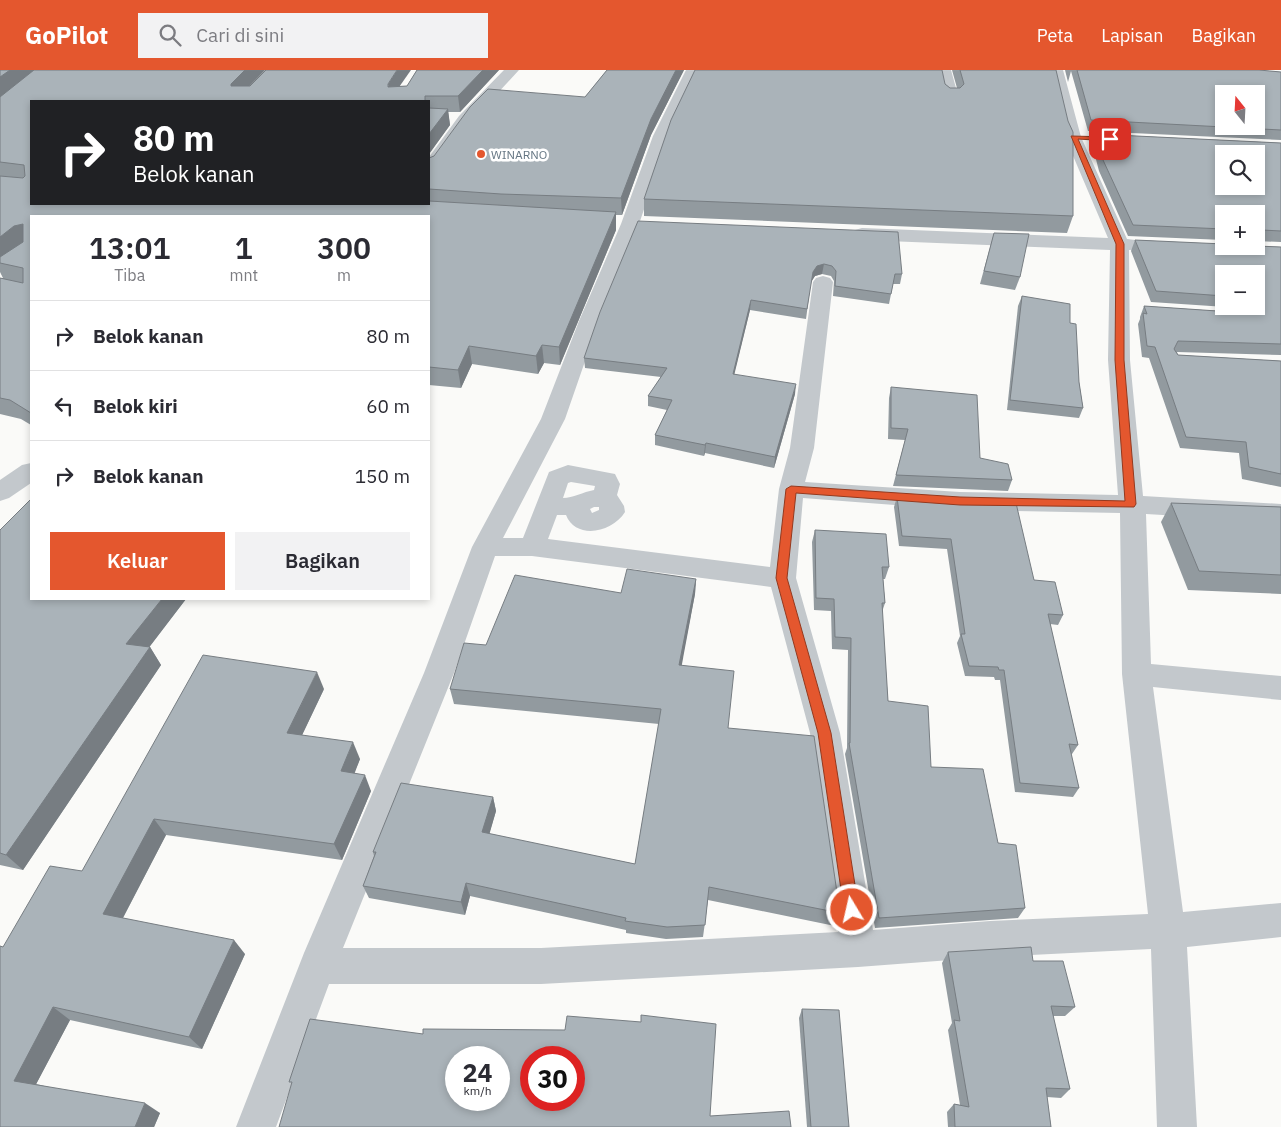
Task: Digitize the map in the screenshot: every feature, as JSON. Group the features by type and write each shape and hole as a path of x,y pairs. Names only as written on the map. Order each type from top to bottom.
{"street":[{"path":"430,167 465,119 512,70"},
{"path":"256,1127 317,966 440,673 485,547 552,419 589,321 630,224 661,136 693,70"},
{"path":"944,70 951,99"},
{"path":"1056,70 1083,138 1120,244 1130,309 1120,360 1133,512 1137,674 1168,931 1177,1127"},
{"path":"447,118 465,119"},
{"path":"846,233 1158,246"},
{"path":"823,282 802,448 791,489 782,578 825,733 858,949"},
{"path":"0,492 30,472"},
{"path":"532,548 547,506 558,478 568,473 606,480 608,484 603,499 612,507 612,512 605,520 547,506"},
{"path":"791,489 960,501 1131,504 1281,513"},
{"path":"583,554 584,514"},
{"path":"485,547 532,548 782,578"},
{"path":"1137,674 1281,688"},
{"path":"317,966 541,966 858,949 990,939 1168,931 1281,920"}],"building":[{"path":"0,70 10,70 0,77"},
{"path":"34,70 245,70 231,86 250,86 266,70 397,70 388,87 407,86 417,70 483,70 458,96 425,96 425,100 30,100 30,205 430,205 430,201 616,212 559,347 542,345 536,356 469,346 458,370 430,367 430,215 30,215 30,412 10,400 0,398 0,278 23,283 23,268 0,263 0,257 23,242 23,224 14,226 0,237 0,176 23,178 25,176 24,165 0,162 0,97"},
{"path":"607,70 676,70 651,119 621,198 501,194 430,189 430,158 434,156 470,107 488,89 585,97"},
{"path":"695,70 942,70 945,84 950,88 960,88 964,84 960,70 1056,70 1068,121 1073,132 1073,216 644,199 671,120"},
{"path":"1077,70 1259,70 1281,72 1281,130 1265,129 1265,85 1215,85 1215,127 1091,120"},
{"path":"430,108 448,109 430,133"},
{"path":"1095,134 1281,143 1281,231 1265,230 1265,205 1215,205 1215,229 1133,225 1103,160"},
{"path":"638,221 898,232 902,274 895,274 891,294 835,286 836,271 832,266 824,264 817,266 813,272 807,309 751,300 733,374 796,384 775,457 655,435 672,400 648,396 667,368 584,358 600,312"},
{"path":"994,233 1029,234 1020,277 984,271"},
{"path":"1135,240 1215,244 1215,255 1265,255 1265,246 1281,247 1281,344 1178,341 1174,349 1178,355 1281,361 1281,474 1249,467 1246,442 1186,437 1155,347 1147,346 1143,313 1147,314 1144,306 1215,311 1215,315 1265,315 1265,265 1215,265 1215,295 1156,291"},
{"path":"1022,296 1070,304 1070,323 1076,324 1079,382 1083,408 1010,400"},
{"path":"891,387 977,395 980,458 1008,464 1012,480 896,475 908,429 891,428"},
{"path":"897,497 963,502 1016,503 1034,580 1055,582 1063,615 1048,614 1078,745 1069,744 1079,788 1020,783 1004,670 999,670 998,667 969,666 961,634 965,634 951,539 902,536"},
{"path":"30,500 30,600 161,600 126,644 150,647 6,855 0,853 0,530"},
{"path":"1171,503 1281,507 1281,575 1199,571"},
{"path":"815,530 886,534 889,567 882,567 885,603 882,603 888,701 928,706 931,767 983,769 998,843 1016,845 1025,908 879,918 849,743 851,638 835,637 834,599 816,598"},
{"path":"627,569 696,579 679,665 734,671 728,728 814,736 840,913 709,887 705,925 667,927 625,921 626,918 466,883 461,902 363,886 376,852 373,852 401,783 493,797 482,832 635,864 661,709 450,689 464,643 486,645 515,575 621,593"},
{"path":"203,655 317,672 287,733 353,742 341,771 365,775 334,844 154,819 103,914 234,940 189,1037 53,1007 14,1081 145,1103 135,1127 0,1127 0,946 3,947 50,866 82,871"},
{"path":"1031,947 1033,961 1063,961 1075,1007 1051,1006 1070,1089 1046,1088 1051,1127 955,1127 954,1104 969,1107 954,1020 960,1021 948,952"},
{"path":"802,1009 839,1010 849,1127 811,1127"},
{"path":"641,1015 716,1024 710,1116 789,1111 791,1127 279,1127 292,1082 289,1082 310,1019 423,1034 423,1029 565,1030 567,1016 641,1022"}],"place":[{"name":"WINARNO","path":"481,154"}],"route":[{"path":"852,910 825,733 782,578 791,489 960,501 1131,504 1120,360 1120,244 1073,137 1110,139"}]}
